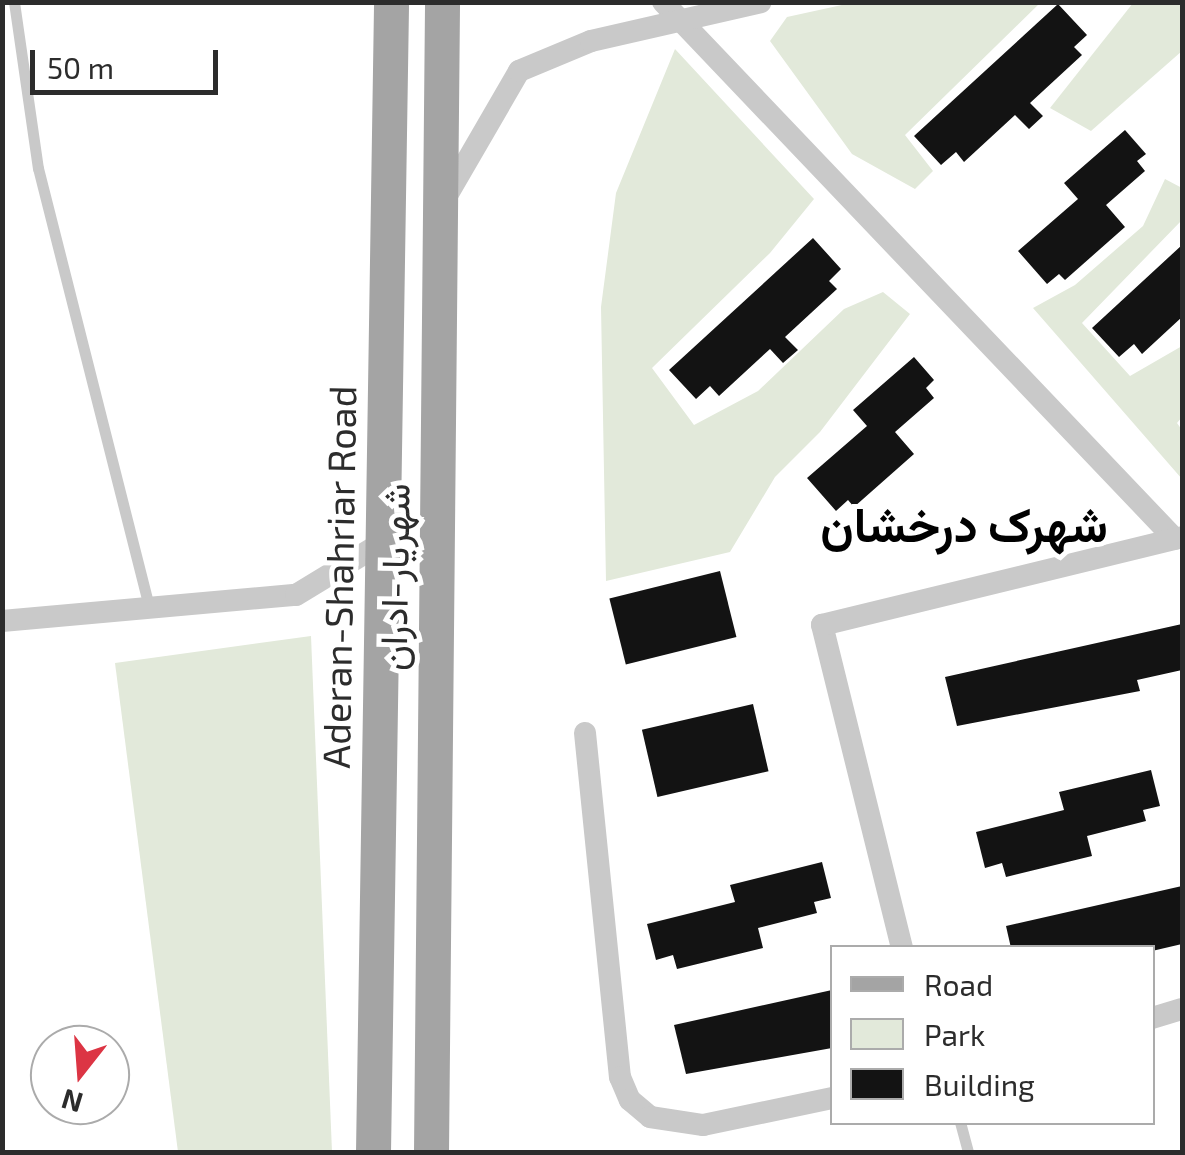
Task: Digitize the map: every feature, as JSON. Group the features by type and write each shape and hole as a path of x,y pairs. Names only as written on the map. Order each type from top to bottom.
{"main road":[{"name":"Aderan-Shahriar Road","path":"373,1152 392,2"},
{"name":"شهریار-ادران","path":"431,1152 442,2"}],"street":[{"path":"662,2 1179,538"},
{"path":"440,207 519,71 591,41 761,2"},
{"path":"901,945 822,625 1179,538"},
{"path":"2,620 296,595 382,542"},
{"path":"585,733 620,1077 630,1100 650,1116 702,1125 830,1098"},
{"path":"1155,1017 1182,1010"}],"lane":[{"path":"14,2 38,168 149,608"},
{"path":"961,1125 968,1152"}],"green space":[{"path":"851,3 1040,3 905,135 933,171 915,189 852,154 770,41 787,17"},
{"path":"1133,3 1182,3 1182,51 1091,131 1050,108"},
{"path":"675,49 814,199 770,253 652,368 694,425 758,391 844,309 883,292 910,314 820,432 775,477 730,552 606,581 601,307 616,193"},
{"path":"1165,179 1182,188 1182,220 1082,323 1130,376 1182,346 1182,417 1177,423 1182,430 1182,479 1033,308 1075,285 1143,226"},
{"path":"311,636 332,1152 178,1152 115,663"}],"building":[{"path":"1058,4 1087,35 1074,47 1082,55 1030,103 1043,116 1029,129 1015,115 964,162 956,152 941,165 914,136"},
{"path":"1125,130 1146,154 1137,161 1145,171 1106,205 1125,227 1065,280 1059,274 1047,284 1018,251 1078,199 1064,183"},
{"path":"813,238 841,269 829,281 837,289 785,337 798,350 783,363 770,349 719,396 710,386 696,399 669,370"},
{"path":"1182,245 1182,317 1142,354 1134,344 1119,357 1092,328"},
{"path":"914,357 934,380 926,388 934,398 895,432 914,454 854,507 848,500 836,511 807,478 867,426 853,410"},
{"path":"720,571 736,637 626,665 609,599"},
{"path":"1182,624 1182,670 1137,680 1140,691 957,726 945,677"},
{"path":"753,704 769,771 657,797 642,730"},
{"path":"1151,770 1160,806 1143,810 1146,821 1087,836 1092,856 1006,877 1002,863 985,868 976,832 1064,810 1059,792"},
{"path":"822,862 831,898 814,902 817,913 758,928 763,948 677,969 673,955 656,960 647,924 735,902 730,885"},
{"path":"1182,886 1182,944 1155,950 1155,945 1010,945 1006,926"},
{"path":"830,990 830,1048 686,1074 674,1025"}],"district":[{"name":"شهرک درخشان","path":"964,524"}]}
